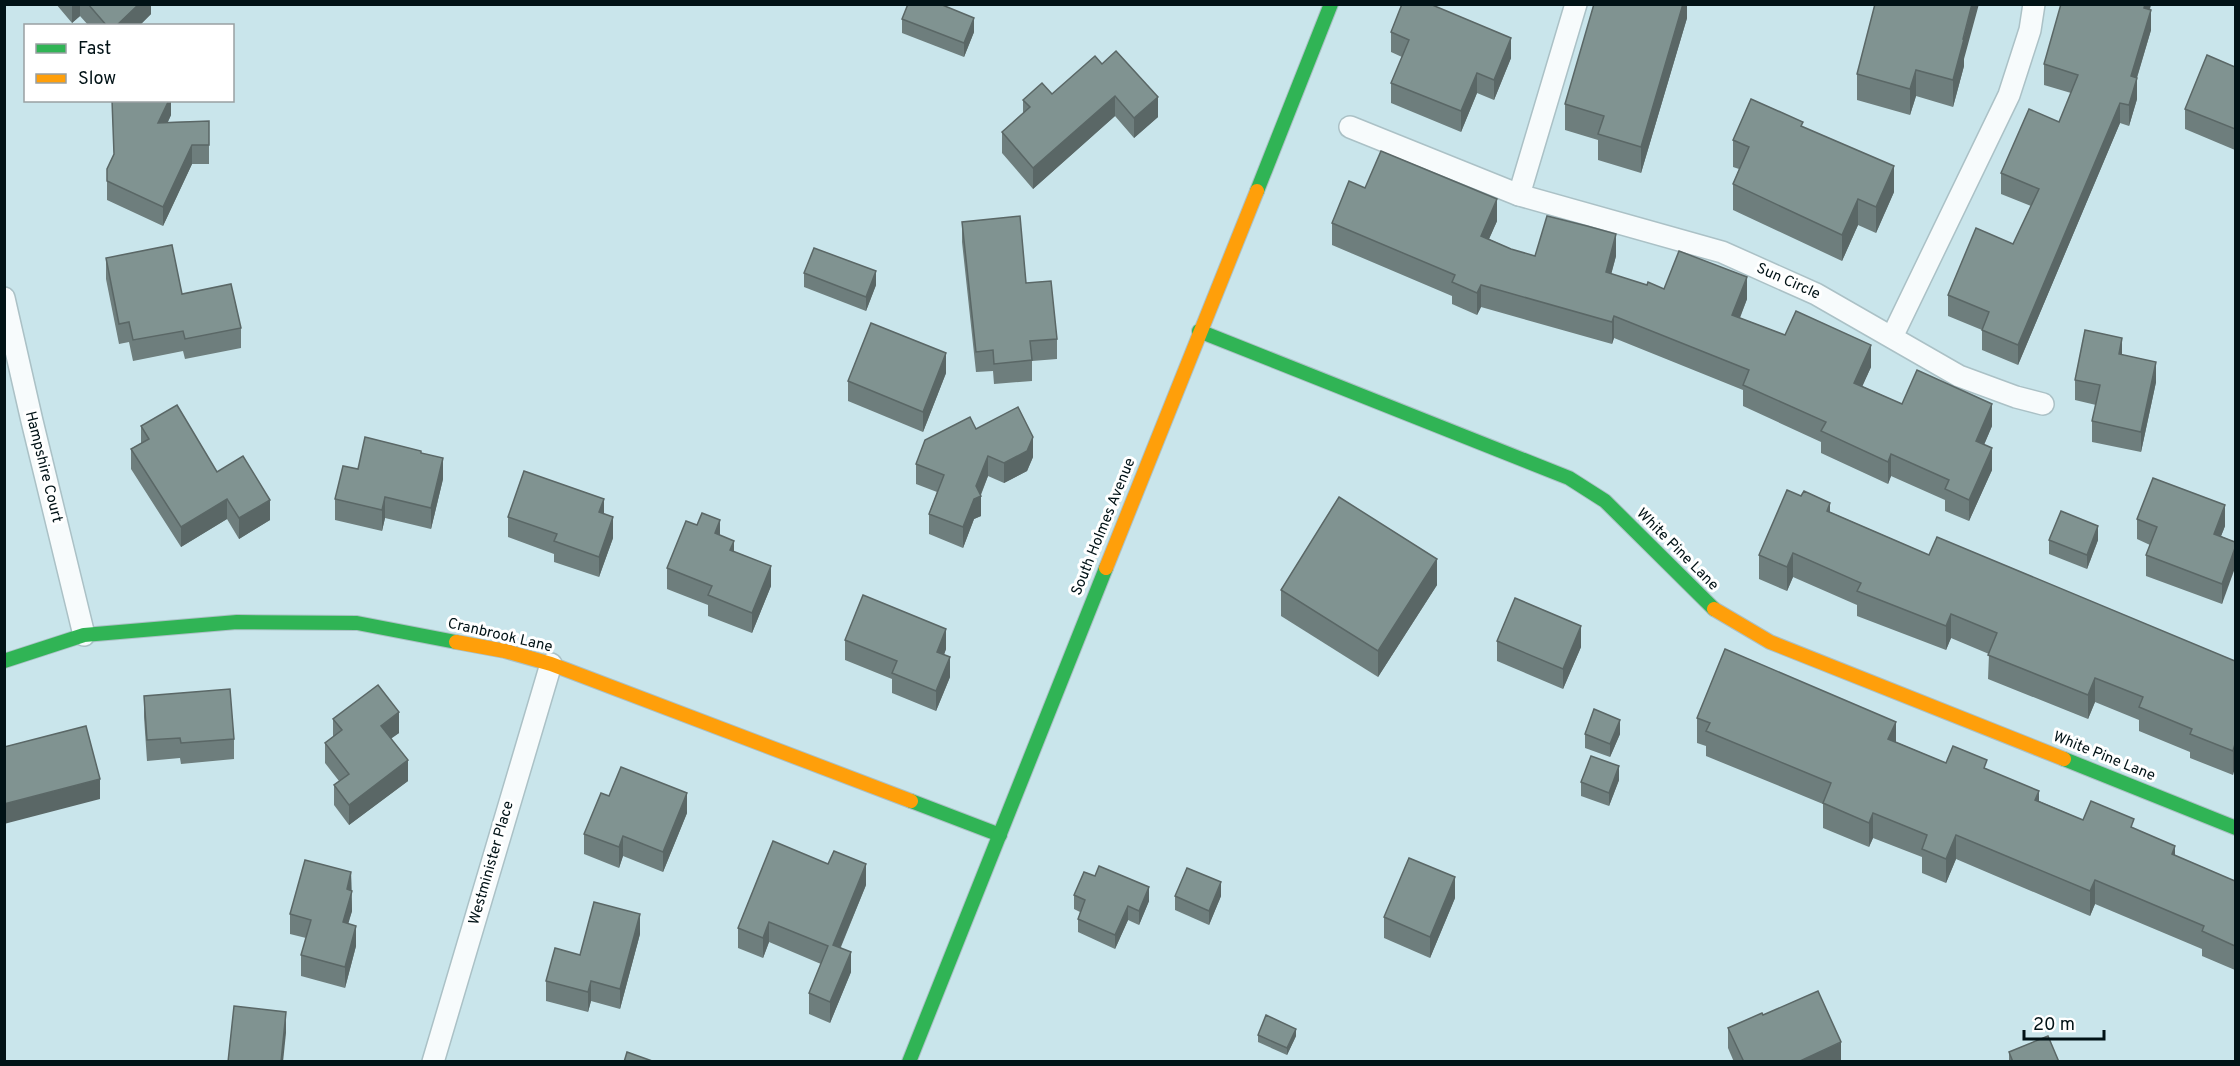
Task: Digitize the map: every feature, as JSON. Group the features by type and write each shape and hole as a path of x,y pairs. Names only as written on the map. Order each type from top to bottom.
{"street":[{"name":"South Holmes Avenue","path":"909,1062 1331,4"},
{"path":"1520,195 1576,4"},
{"path":"1892,337 2009,95 2030,30 2034,4"},
{"name":"Sun Circle","path":"1350,127 1520,195 1722,252 1816,294 1959,376 2016,398 2043,404"},
{"name":"Hampshire Court","path":"4,298 84,635"},
{"name":"White Pine Lane","path":"1199,331 1569,478 1605,501 1710,607 1770,642 2235,828"},
{"name":"Cranbrook Lane","path":"4,661 84,635 237,622 357,623 505,651 551,664 1000,835"},
{"name":"Westminister Place","path":"433,1062 551,664"}],"building":[{"path":"88,4 139,4 118,24 105,24"},
{"path":"908,4 940,4 974,18 964,43 902,19"},
{"path":"1402,4 1430,4 1511,38 1494,80 1477,73 1461,111 1391,83 1409,40 1391,32"},
{"path":"1594,4 1683,4 1641,147 1598,134 1604,116 1565,104"},
{"path":"1875,4 1972,4 1953,80 1916,70 1910,89 1857,74"},
{"path":"2061,4 2145,4 2144,8 2151,10 2131,76 2137,78 2129,105 2120,103 2018,345 1982,330 1989,312 1948,295 1976,228 2013,244 2039,189 2001,173 2029,109 2059,122 2078,75 2044,64"},
{"path":"1116,51 1158,97 1134,118 1115,96 1033,168 1002,132 1030,107 1023,100 1042,83 1052,94 1095,56 1102,64"},
{"path":"2207,55 2235,67 2235,129 2185,109"},
{"path":"1751,99 1803,122 1801,126 1894,166 1876,207 1858,199 1842,235 1733,184 1749,147 1733,140"},
{"path":"112,102 168,102 158,123 209,121 209,145 192,145 163,207 107,181 107,169 114,154"},
{"path":"1381,151 1497,199 1481,236 1511,249 1535,256 1547,216 1587,226 1616,234 1606,272 1647,285 1648,282 1664,289 1679,251 1747,277 1732,315 1785,335 1796,311 1871,345 1854,383 1902,404 1917,370 1992,404 1976,441 1992,448 1969,500 1945,489 1949,480 1891,454 1888,462 1821,431 1826,422 1743,385 1749,370 1614,316 1612,322 1481,285 1477,293 1452,282 1455,275 1332,223 1349,181 1365,188"},
{"path":"1020,216 1026,283 1051,281 1057,339 1030,341 1032,360 994,364 993,350 976,352 962,222"},
{"path":"172,245 182,294 231,284 241,328 185,339 183,331 133,340 129,322 119,324 106,258"},
{"path":"814,248 876,271 866,297 804,273"},
{"path":"871,323 946,353 923,412 848,381"},
{"path":"2085,330 2122,338 2119,354 2156,362 2141,432 2092,421 2100,385 2075,380"},
{"path":"177,405 217,472 243,456 270,500 239,518 227,499 181,527 131,449 149,439 141,426"},
{"path":"1018,407 1033,437 1027,451 1004,463 988,456 976,486 981,496 974,499 963,527 929,514 944,475 916,464 925,440 970,417 976,429"},
{"path":"365,437 443,458 431,508 385,497 382,510 335,499 343,466 358,469"},
{"path":"524,471 604,499 599,512 613,517 599,557 554,541 557,534 508,517"},
{"path":"2153,478 2225,505 2214,534 2235,542 2235,548 2222,584 2146,555 2157,527 2137,519"},
{"path":"1787,490 1801,496 1804,491 1830,503 1827,511 1929,555 1937,537 2235,661 2235,744 2233,751 2190,734 2192,729 2139,707 2143,697 2095,678 2088,695 1988,655 1997,633 1951,614 1946,626 1857,591 1861,583 1793,553 1787,567 1759,555"},
{"path":"1339,497 1437,559 1378,651 1281,590"},
{"path":"2061,511 2098,526 2087,555 2049,540"},
{"path":"702,513 720,520 715,533 734,541 730,550 771,566 752,613 708,595 712,586 667,568 686,521 697,525"},
{"path":"863,595 946,629 937,652 950,657 936,691 892,673 897,661 845,640"},
{"path":"1515,598 1581,626 1563,669 1497,641"},
{"path":"1725,649 1896,722 1888,739 1946,763 1953,746 1987,760 1984,768 2039,791 2035,800 2083,820 2091,801 2134,819 2131,827 2175,846 2172,854 2235,881 2235,946 2202,931 2204,926 2095,880 2090,891 1956,835 1946,859 1922,849 1927,835 1873,813 1869,823 1823,803 1831,783 1706,731 1710,723 1697,718"},
{"path":"378,685 399,712 381,726 408,760 349,805 334,785 349,774 325,743 342,730 333,719"},
{"path":"230,689 234,739 181,743 180,738 147,740 144,696"},
{"path":"1594,709 1620,720 1610,744 1585,734"},
{"path":"86,726 100,779 4,804 4,747"},
{"path":"1591,756 1619,766 1609,793 1581,782"},
{"path":"621,767 687,793 663,852 623,836 619,847 584,834 601,793 609,796"},
{"path":"773,841 828,864 834,851 866,864 833,945 851,952 830,1002 809,993 828,946 769,922 763,938 738,928"},
{"path":"1409,858 1455,877 1430,937 1384,917"},
{"path":"305,860 351,872 347,889 352,891 343,922 356,926 345,967 301,955 311,920 290,914"},
{"path":"1099,866 1149,887 1139,911 1128,906 1115,935 1078,919 1085,900 1074,895 1084,872 1095,876"},
{"path":"1187,868 1221,882 1209,911 1175,896"},
{"path":"594,902 640,914 620,989 591,981 588,992 546,981 555,948 580,955"},
{"path":"1818,991 1841,1042 1798,1062 1744,1062 1728,1028"},
{"path":"234,1006 286,1012 281,1062 228,1062"},
{"path":"1266,1015 1296,1029 1287,1048 1258,1035"},
{"path":"2048,1036 2059,1062 2013,1062 2009,1052"},
{"path":"627,1052 655,1062 624,1062"}],"traffic: fast":[{"path":"1257,191 1331,4"},
{"path":"1199,331 1569,478 1605,501 1714,609"},
{"path":"909,1062 1106,568"},
{"path":"4,661 84,635 237,622 357,623 456,642"},
{"path":"2064,759 2236,828"},
{"path":"911,801 1000,835"}],"traffic: slow":[{"path":"1106,568 1257,191"},
{"path":"1714,609 1770,642 2064,759"},
{"path":"456,642 505,651 551,664 911,801"}]}
